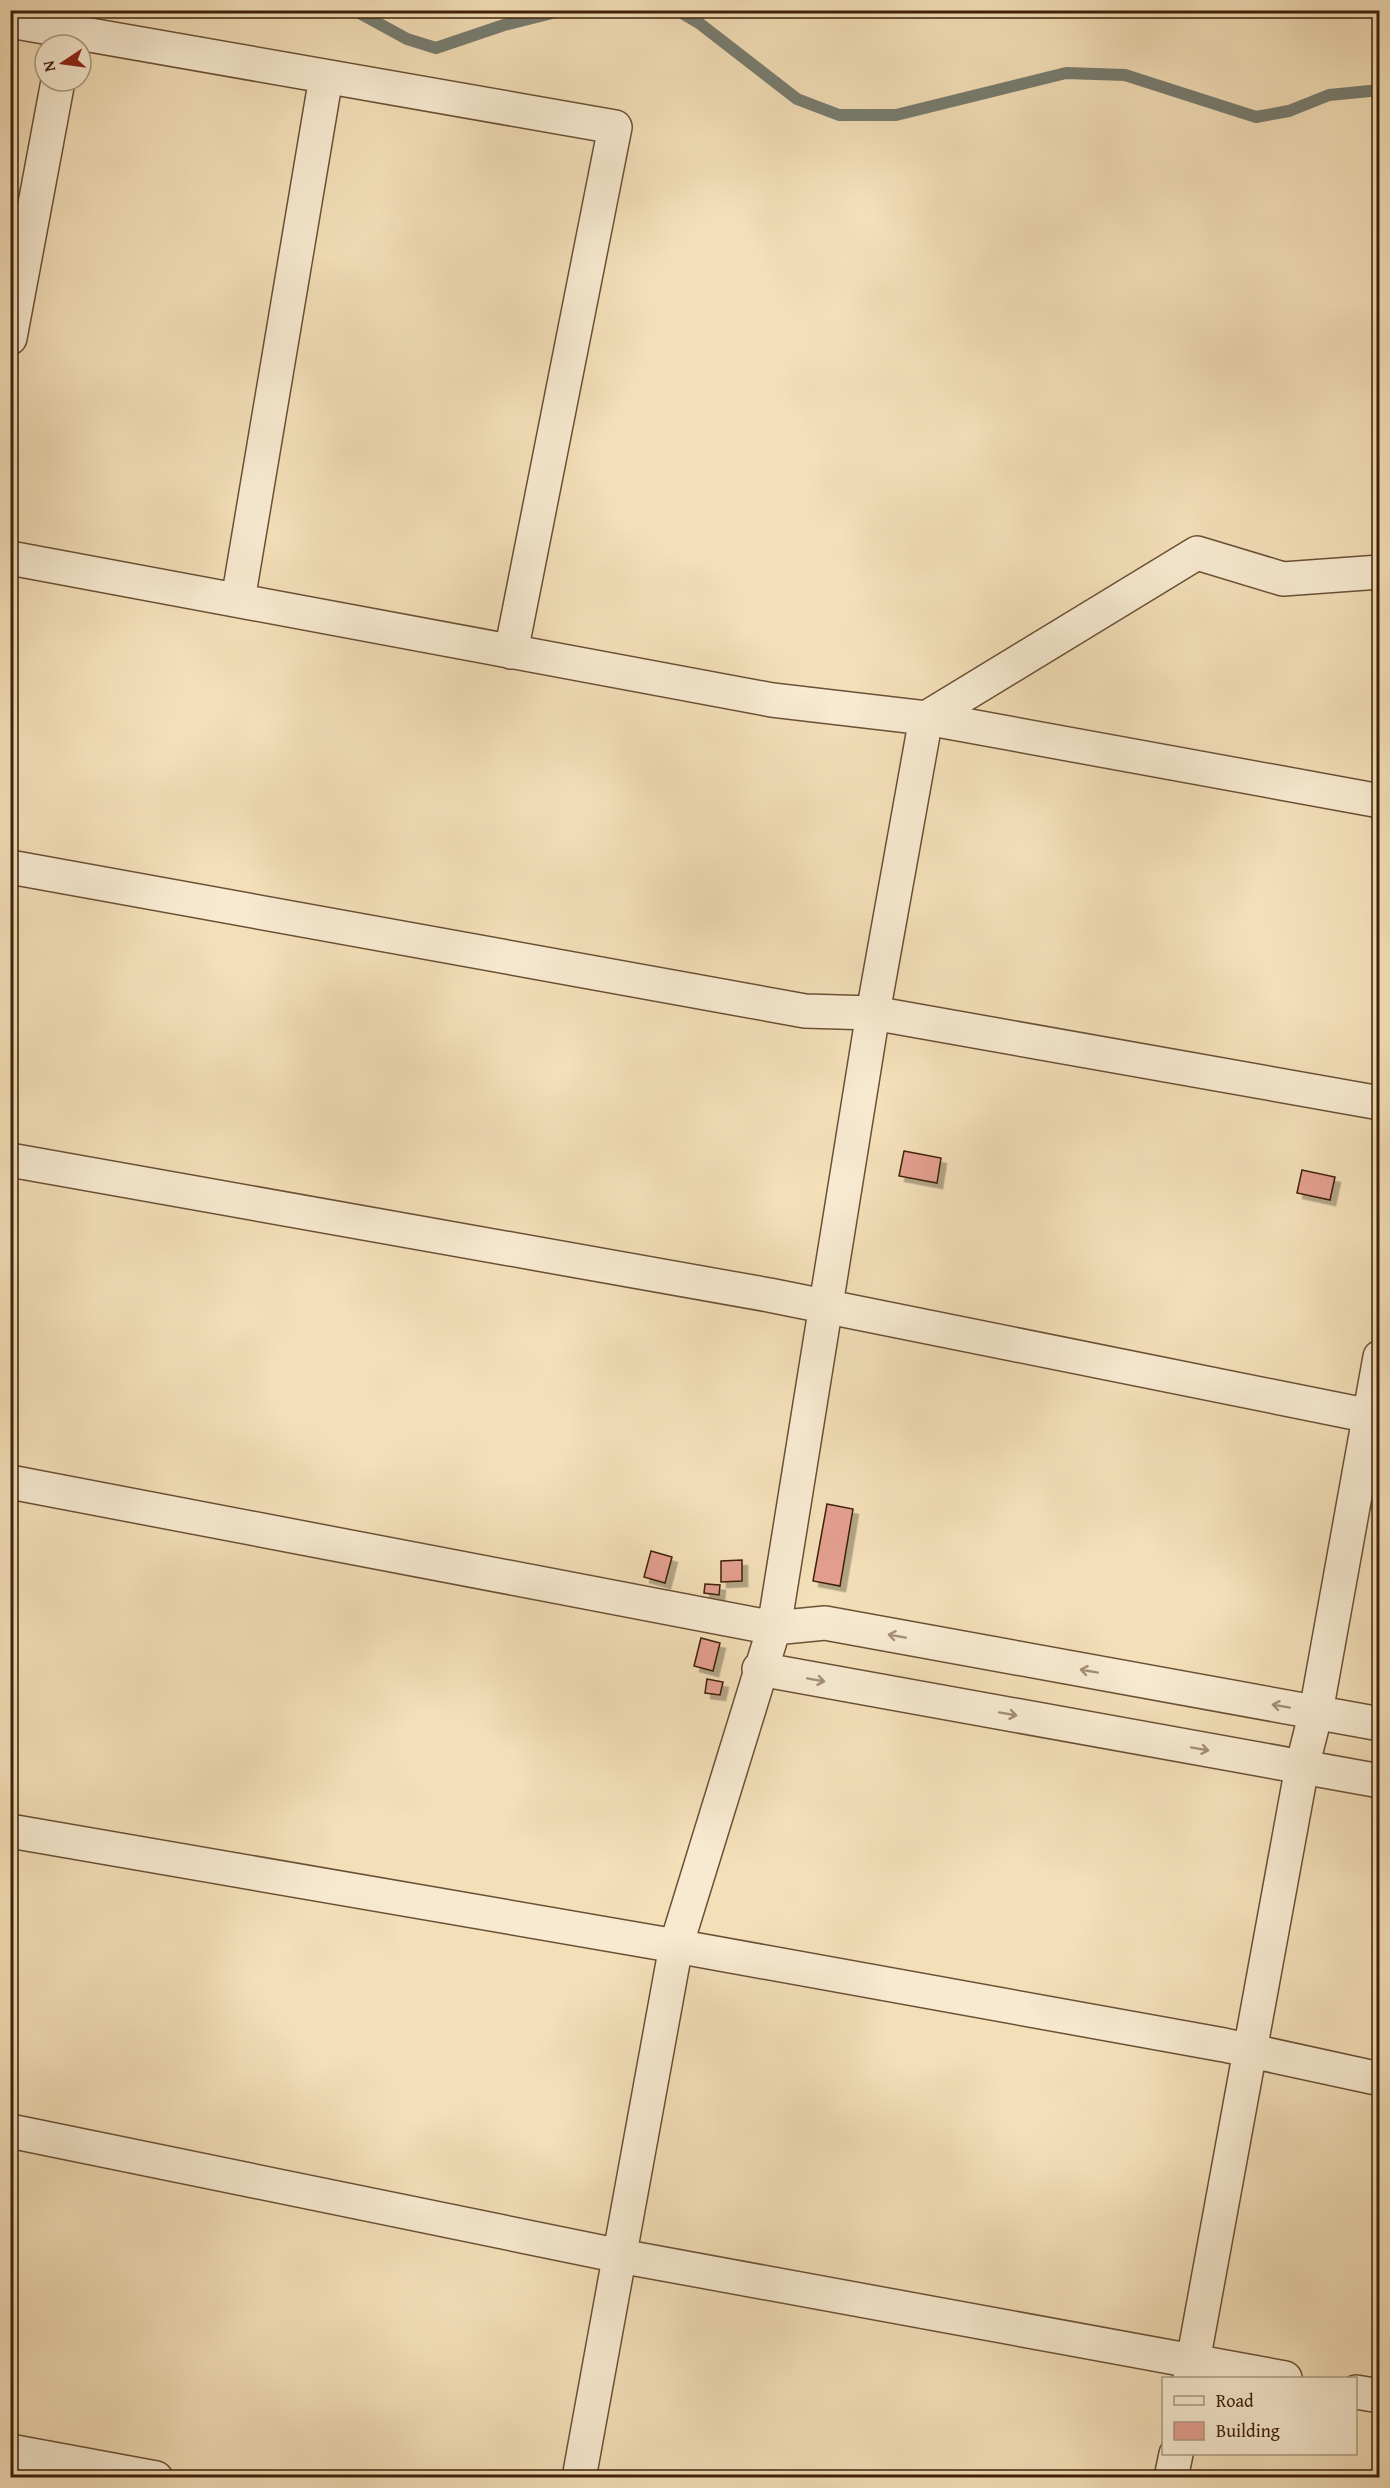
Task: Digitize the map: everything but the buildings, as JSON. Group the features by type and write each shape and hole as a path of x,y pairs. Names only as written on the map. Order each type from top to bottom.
{"street":[{"path":"10,21 50,33"},
{"path":"93,42 326,77 615,128 511,652"},
{"path":"238,600 326,77"},
{"path":"10,338 56,93"},
{"path":"579,2478 676,1946 759,1669 774,1628 873,1013 926,718 1197,553 1283,579 1380,572"},
{"path":"10,558 772,700 926,718 1380,801"},
{"path":"10,867 805,1011 873,1013 1380,1103"},
{"path":"10,1160 769,1294 827,1308 1374,1417"},
{"path":"1191,2370 1302,1767 1316,1712 1374,1417 1380,1357"},
{"path":"10,1482 774,1628 825,1623 1380,1724"},
{"path":"759,1669 1380,1781"},
{"path":"10,1831 676,1946 1251,2051 1380,2079"},
{"path":"10,2131 1191,2370 1264,2377"},
{"path":"1357,2392 1380,2396"},
{"path":"10,2451 156,2478"},
{"path":"1171,2478 1176,2455"}],"waterway":[{"path":"354,10 407,39 436,48 504,25 564,10"},
{"path":"677,10 699,23 797,99 839,115 896,115 1066,73 1125,75 1256,117 1289,111 1329,95 1380,90"}]}
